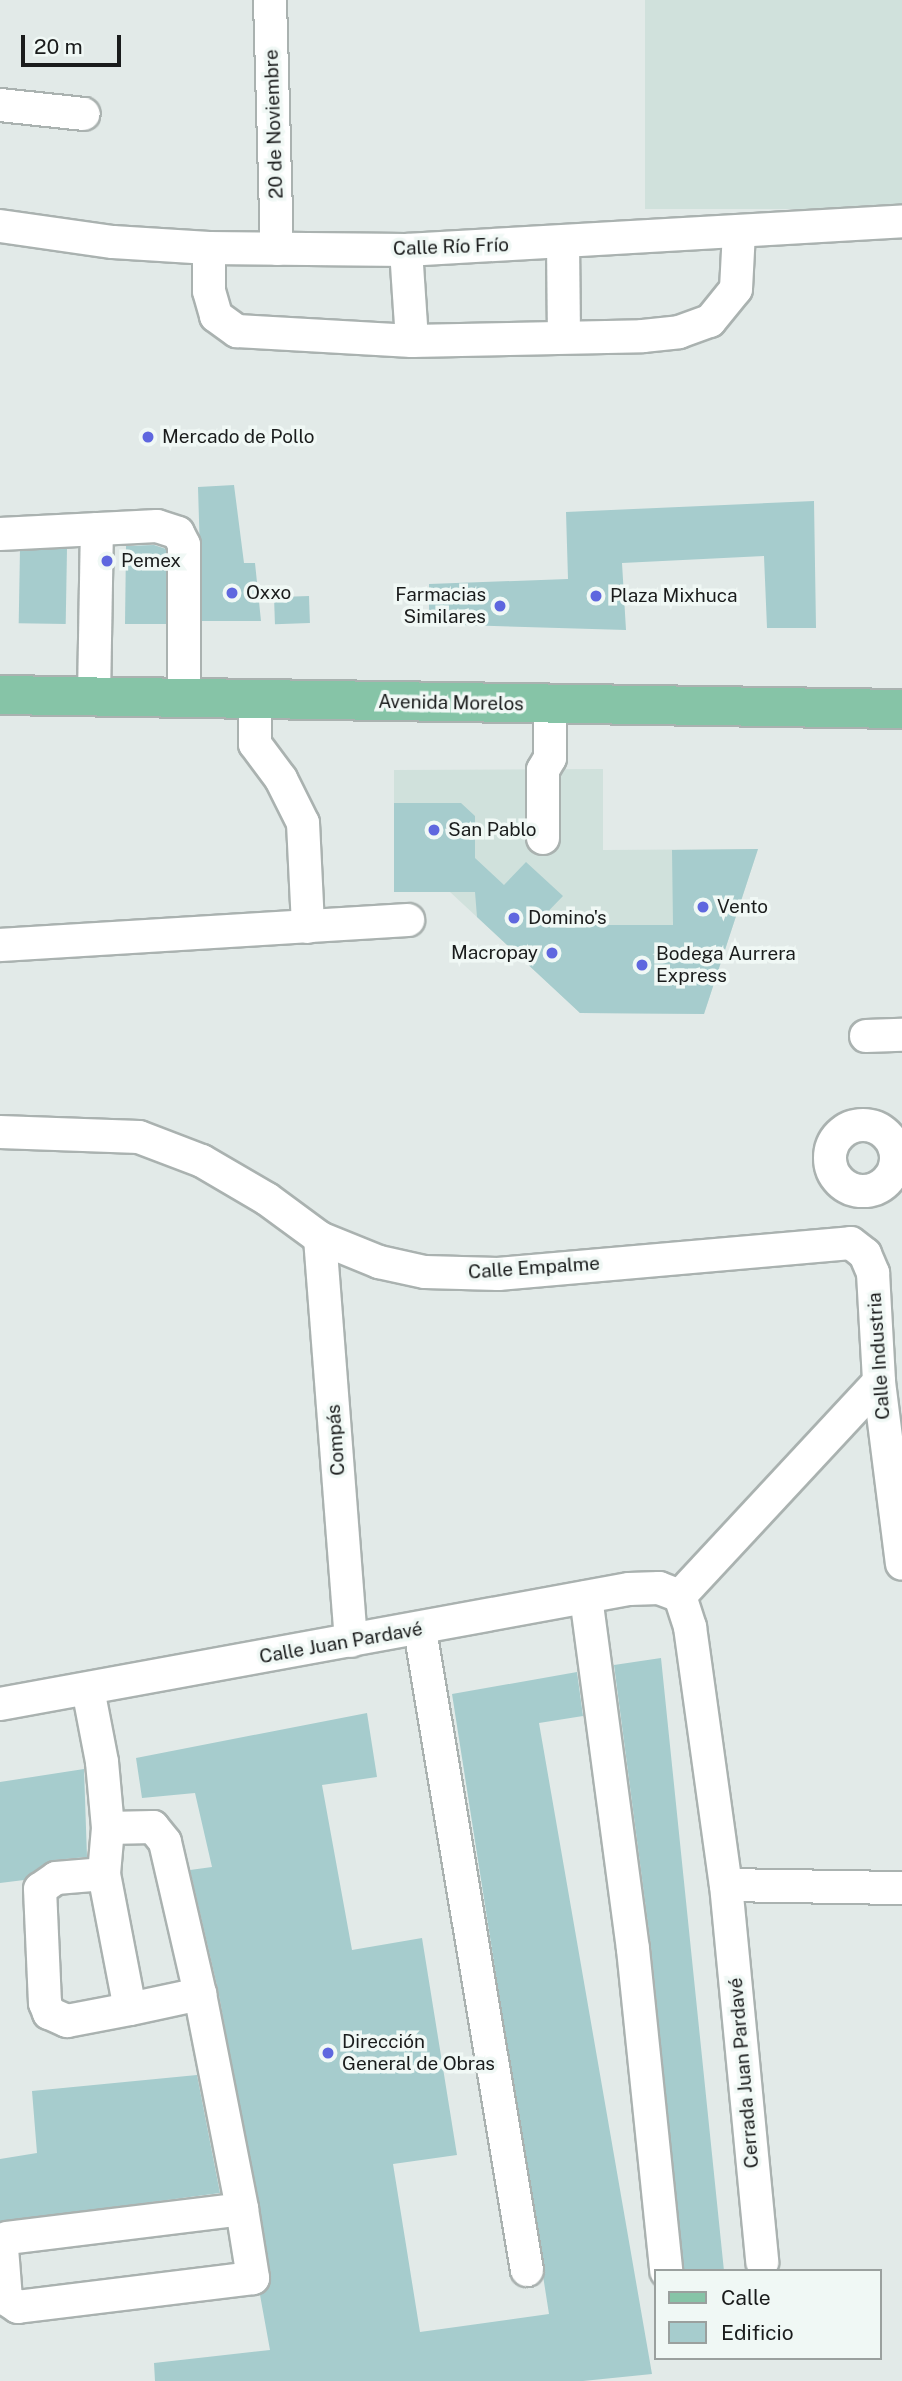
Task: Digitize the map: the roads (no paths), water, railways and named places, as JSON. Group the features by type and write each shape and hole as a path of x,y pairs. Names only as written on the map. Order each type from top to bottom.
{"main road":[{"name":"Avenida Morelos","path":"0,695 902,709"}],"street":[{"name":"20 de Noviembre","path":"270,0 277,248"},
{"path":"0,105 83,114"},
{"name":"Calle Río Frío","path":"0,226 113,242 209,248 406,250 902,221"},
{"path":"209,248 209,291 216,316 237,331 412,341 643,336 710,321 736,289 738,231"},
{"path":"564,242 564,337"},
{"path":"406,250 412,341"},
{"path":"0,534 157,526 178,534 184,545 184,698"},
{"path":"94,697 97,528"},
{"path":"255,699 255,744 281,779 303,823 308,927"},
{"path":"550,704 550,758 543,770 552,838"},
{"path":"0,945 408,920"},
{"path":"866,1036 902,1035"},
{"name":"Calle Empalme","path":"0,1132 139,1137 202,1161 267,1199 320,1238 379,1262 425,1272 498,1274 851,1243"},
{"path":"849,1189 851,1243"},
{"name":"Compás","path":"320,1238 351,1641"},
{"name":"Calle Industria","path":"851,1243 865,1254 873,1273 879,1382 902,1564"},
{"path":"879,1382 680,1596 690,1627 726,1885 902,1888"},
{"name":"Calle Juan Pardavé","path":"0,1704 420,1630 586,1597 659,1588 680,1596"},
{"path":"586,1597 633,1949 666,2269"},
{"path":"420,1630 527,2270"},
{"path":"88,1689 102,1762 108,1828 104,1874 130,2009"},
{"path":"108,1828 143,1826 161,1833 200,1994 242,2209 251,2281 18,2307 6,2299 2,2248 6,2238 242,2209"},
{"path":"104,1874 56,1878 40,1889 46,2003 49,2013 68,2021 200,1994"},
{"name":"Cerrada Juan Pardavé","path":"726,1885 762,2262"}],"place":[{"name":"Mercado de Pollo","path":"148,437"},
{"name":"Pemex","path":"107,561"},
{"name":"Oxxo","path":"232,593"},
{"name":"Plaza Mixhuca","path":"596,596"},
{"name":"Farmacias Similares","path":"500,606"},
{"name":"San Pablo","path":"434,830"},
{"name":"Vento","path":"703,907"},
{"name":"Domino's","path":"514,918"},
{"name":"Macropay","path":"552,953"},
{"name":"Bodega Aurrera Express","path":"642,965"},
{"name":"Dirección General de Obras","path":"328,2053"}]}
